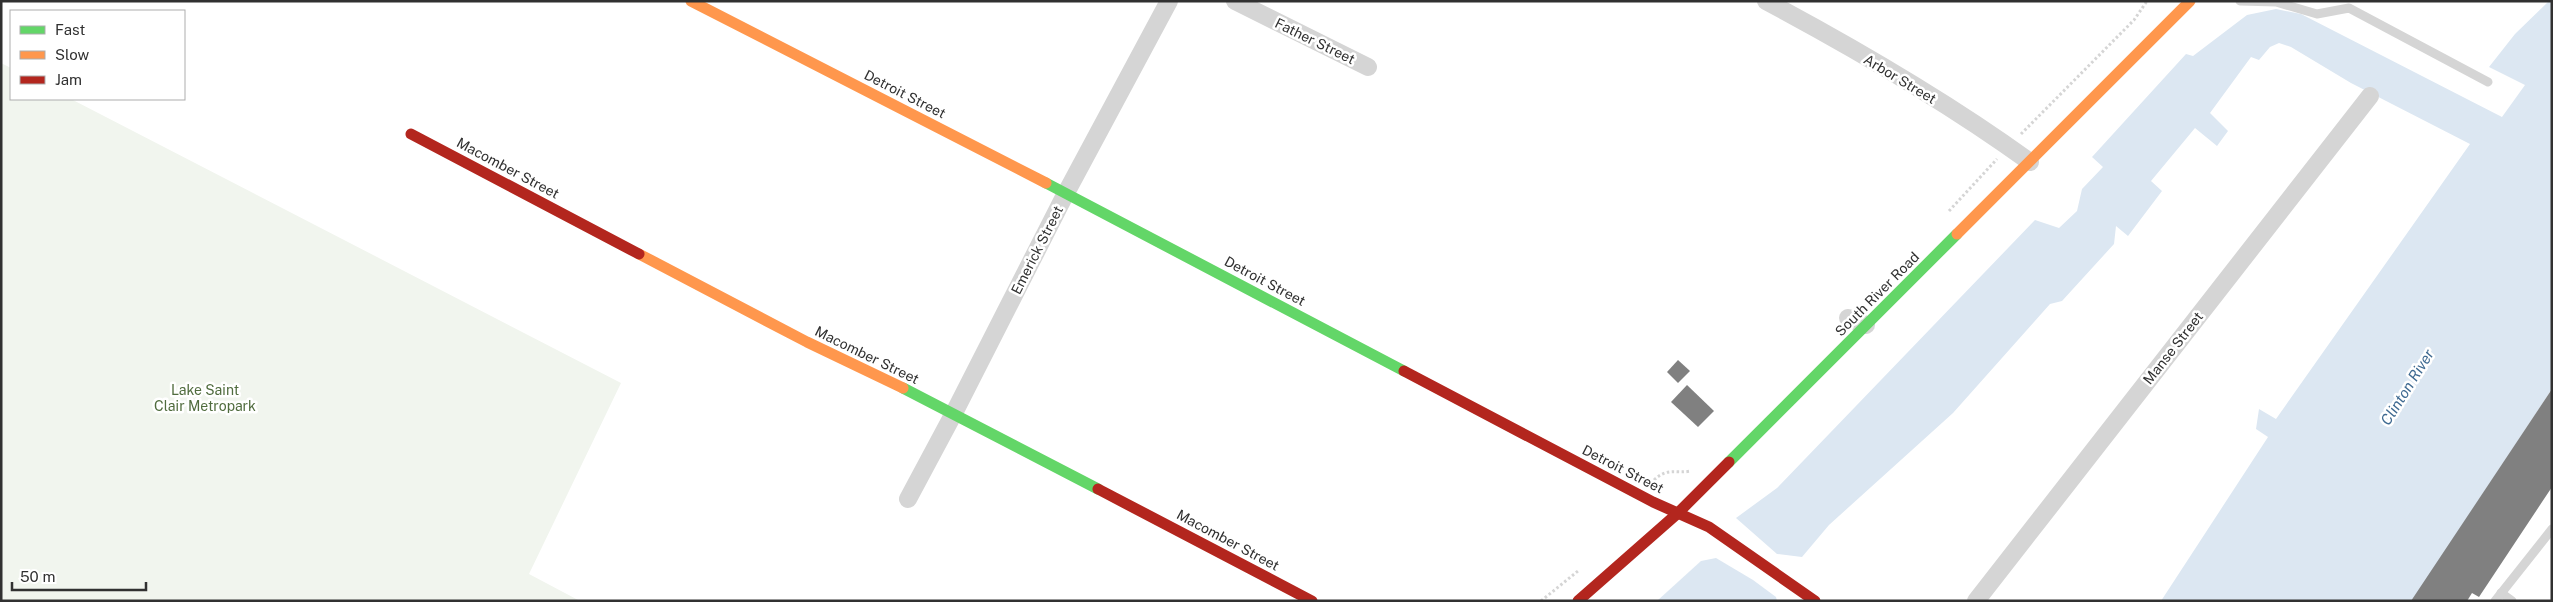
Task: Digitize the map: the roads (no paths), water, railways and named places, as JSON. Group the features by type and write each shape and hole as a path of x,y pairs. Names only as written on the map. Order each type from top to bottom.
{"street":[{"name":"Detroit Street","path":"692,1 1066,193 1644,498 1709,526 1816,601"},
{"name":"Emerick Street","path":"908,499 1066,193 1169,1"},
{"name":"Father Street","path":"1235,1 1368,67"},
{"name":"Arbor Street","path":"1766,1 1870,60 1999,140 2030,162"},
{"name":"South River Road","path":"1578,601 1678,513 2190,1"},
{"name":"Manse Street","path":"1976,601 2370,96"},
{"name":"Macomber Street","path":"411,134 807,342 954,413 1312,601"},
{"path":"1848,318 1866,325"}],"lane":[{"path":"2240,1 2276,2 2317,14 2348,8 2488,82"},
{"path":"2512,601 2498,597 2551,530"}],"water":[{"name":"Clinton River","path":"2549,1 2552,1 2552,389 2412,601 2161,601 2268,437 2256,429 2259,409 2276,419 2470,144 2351,83 2291,47 2279,43 2270,47 2259,60 2251,57 2210,113 2228,131 2217,146 2195,128 2151,181 2162,191 2128,236 2116,226 2114,244 2062,301 2050,304 1953,413 1829,525 1802,557 1777,554 1736,518 1777,488 2035,220 2059,228 2077,211 2082,189 2103,167 2092,157 2186,54 2193,56 2247,15 2276,9 2301,14 2502,117 2525,85 2489,67 2515,34"},
{"path":"1716,558 1753,580 1776,597 1777,601 1657,601 1701,561"}],"park label":[{"name":"Lake Saint Clair Metropark","path":"205,398"}]}
